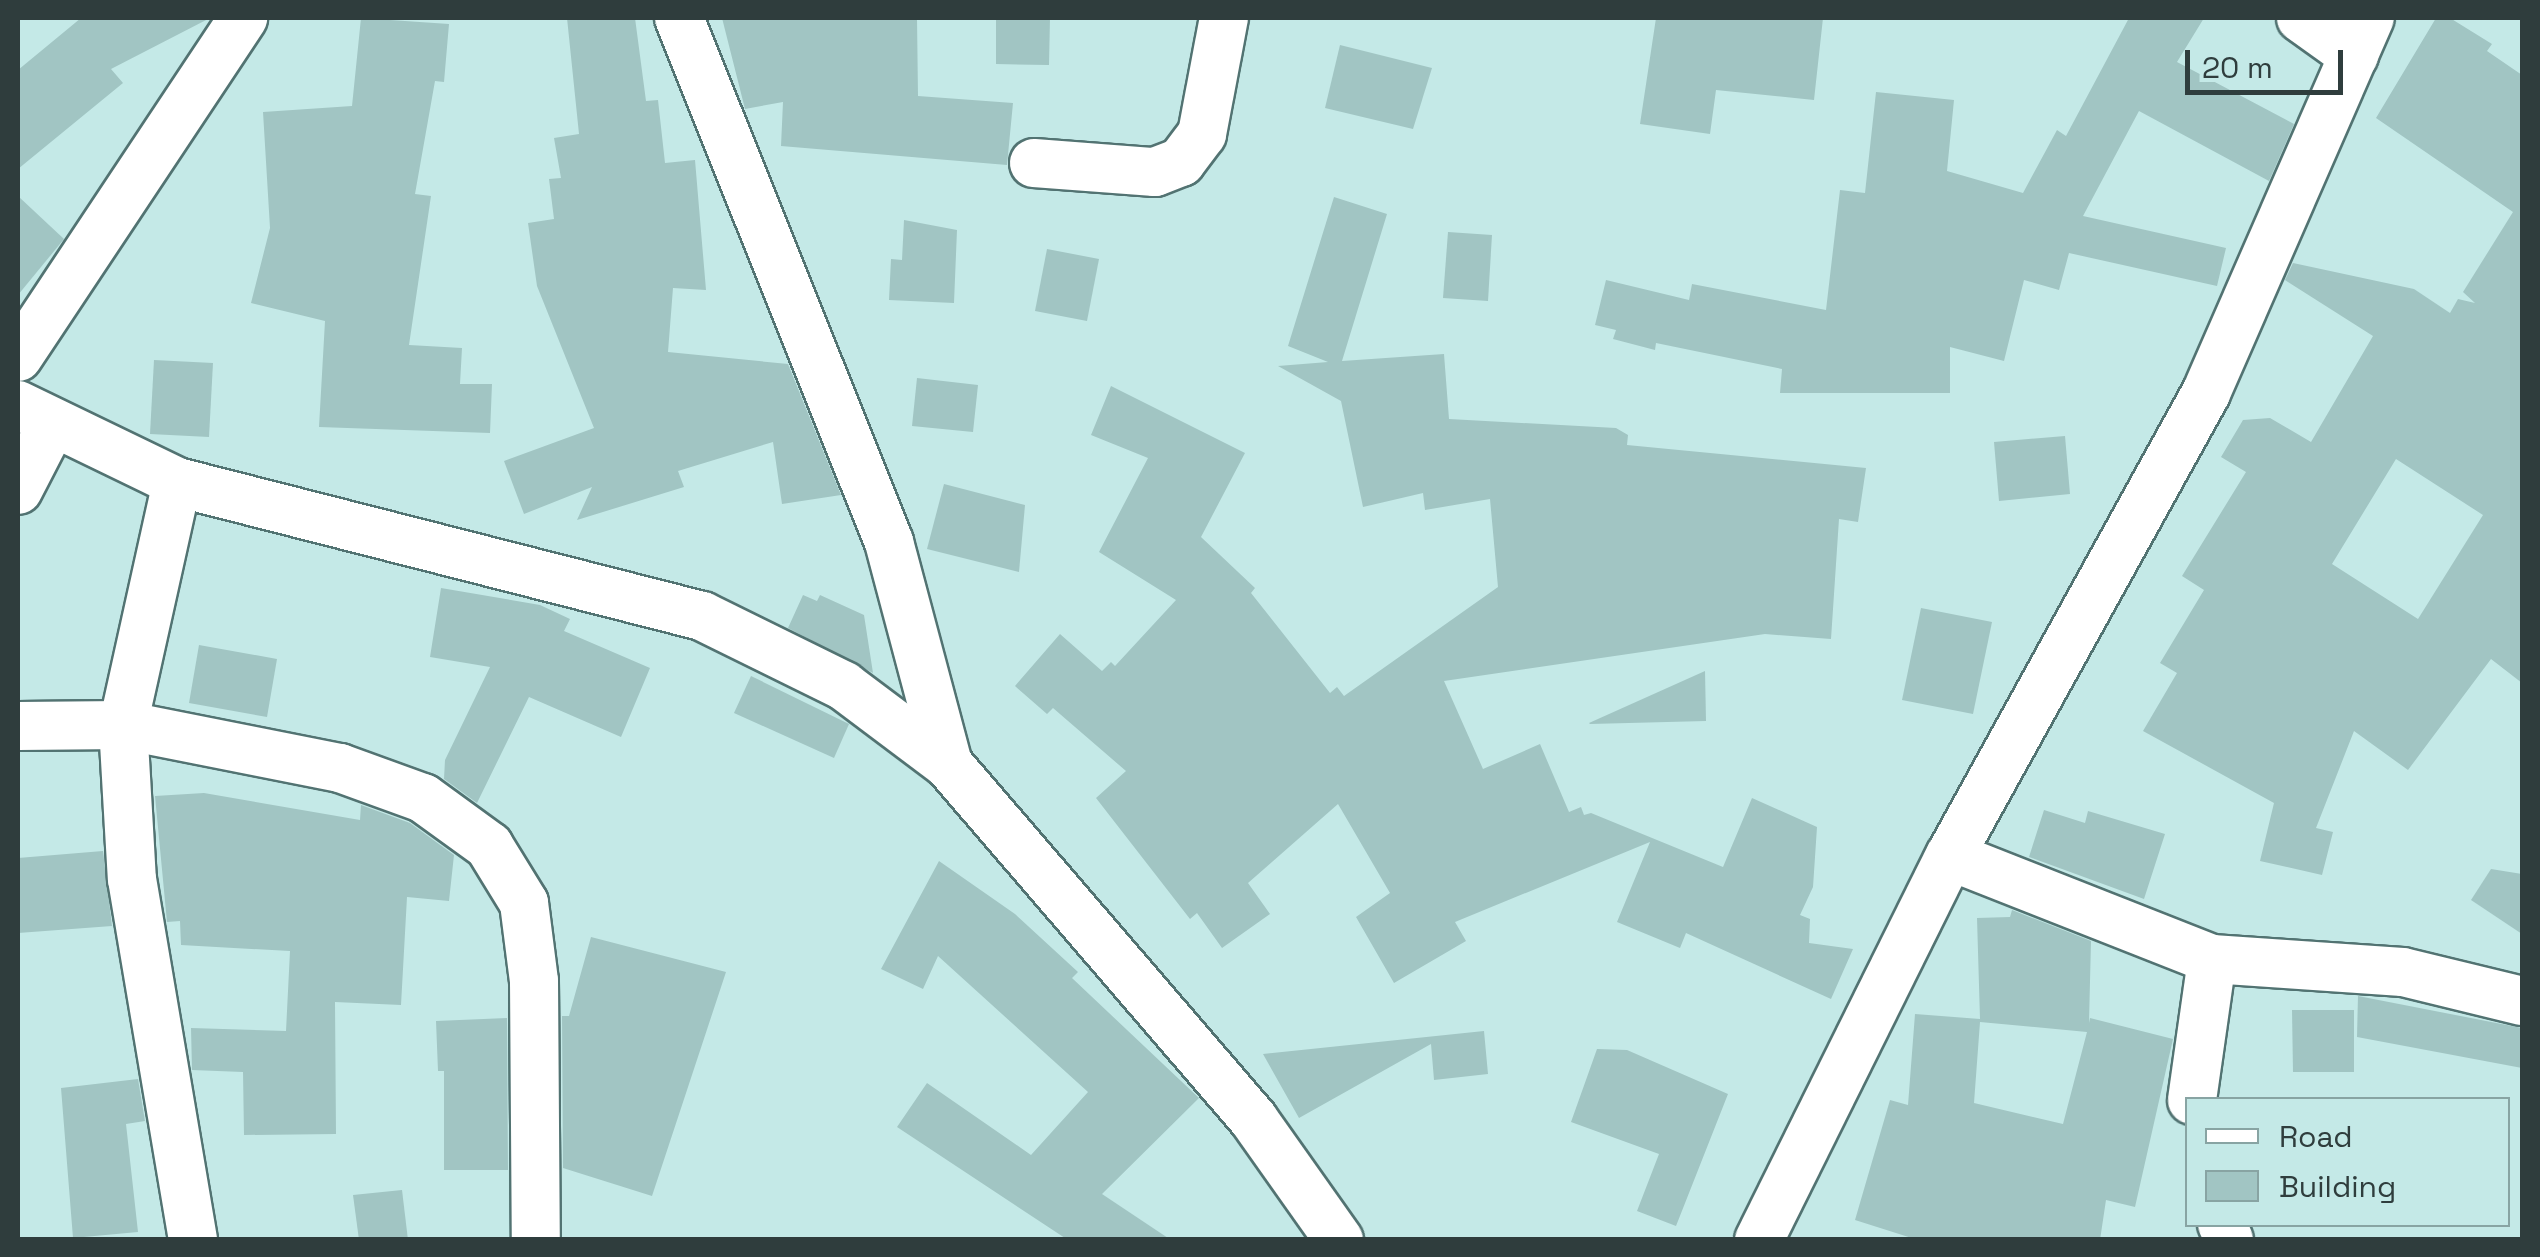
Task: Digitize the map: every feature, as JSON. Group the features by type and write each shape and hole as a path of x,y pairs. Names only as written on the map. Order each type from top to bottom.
{"street":[{"path":"18,357 243,18"},
{"path":"679,18 889,542 948,764"},
{"path":"1034,163 1155,172 1181,162 1202,134 1224,18"},
{"path":"1759,1240 1950,856 2206,393 2362,37 2302,18"},
{"path":"18,490 34,416 177,482 702,616 844,686 948,764 1254,1120 1339,1240"},
{"path":"177,482 123,725 132,879 192,1240"},
{"path":"18,726 123,725 340,768 423,798 489,846 524,903 534,981 536,1240"},
{"path":"1950,856 2212,960 2403,972 2522,1000"},
{"path":"2192,1097 2212,960"}],"building":[{"path":"81,18 210,18 111,69 123,83 18,169 18,70"},
{"path":"361,18 449,24 444,82 435,81 415,194 431,196 409,345 462,348 460,384 492,384 490,433 319,427 325,321 251,303 270,228 263,112 352,106"},
{"path":"567,18 635,18 646,101 658,100 665,163 695,160 706,290 673,288 668,352 788,364 841,495 782,504 773,442 678,471 684,487 577,520 592,487 524,514 504,461 594,428 537,286 528,223 554,219 549,179 561,178 554,138 579,134"},
{"path":"722,18 917,18 918,96 1013,103 1007,165 781,146 783,102 745,109"},
{"path":"996,18 1050,18 1049,65 996,64"},
{"path":"1656,18 1823,18 1814,100 1716,90 1710,134 1640,124"},
{"path":"2129,18 2204,18 2177,62 2294,124 2269,181 2139,111 2083,216 2226,248 2217,286 2069,253 2059,290 2024,280 2004,361 1950,347 1950,393 1780,393 1782,369 1656,343 1655,350 1613,339 1616,330 1595,325 1606,280 1689,300 1692,284 1826,310 1840,190 1865,193 1876,92 1954,100 1947,171 2023,193 2057,130 2066,136"},
{"path":"2436,18 2450,18 2492,44 2487,51 2522,75 2522,683 2491,659 2408,770 2354,731 2316,828 2333,832 2322,875 2260,861 2274,803 2143,731 2177,673 2160,663 2204,590 2182,576 2246,472 2221,457 2243,420 2270,418 2311,442 2373,336 2285,280 2293,263 2414,289 2450,313 2458,299 2475,303 2463,292 2513,212 2376,118","holes":["2396,459 2483,515 2418,619 2332,564"]},
{"path":"1340,45 1432,68 1413,129 1325,108"},
{"path":"18,196 64,239 18,295"},
{"path":"1334,197 1387,214 1342,361 1444,354 1449,419 1616,428 1628,435 1627,445 1866,468 1858,522 1839,519 1831,639 1765,634 1444,681 1483,769 1540,744 1569,812 1581,807 1584,815 1591,813 1723,867 1752,798 1817,827 1813,887 1800,915 1810,919 1809,943 1853,949 1831,999 1686,933 1680,948 1617,922 1650,842 1455,922 1466,941 1394,983 1356,917 1390,893 1338,804 1248,883 1270,914 1222,948 1197,913 1190,919 1096,798 1126,771 1053,708 1047,714 1015,686 1060,634 1102,671 1111,662 1115,666 1176,600 1099,552 1148,458 1091,435 1111,386 1245,453 1201,537 1255,588 1251,593 1330,693 1337,687 1344,696 1498,587 1490,499 1425,510 1423,493 1363,507 1341,401 1278,366 1328,362 1288,346"},
{"path":"904,220 957,230 954,303 889,300 891,259 902,260"},
{"path":"1448,232 1492,235 1488,301 1443,298"},
{"path":"1047,249 1099,259 1087,321 1035,311"},
{"path":"154,360 213,363 209,437 150,434"},
{"path":"917,378 978,385 973,432 912,426"},
{"path":"2065,436 2070,494 1999,501 1994,442"},
{"path":"944,484 1025,505 1019,572 927,549"},
{"path":"441,588 540,605 570,619 564,631 650,668 621,737 529,697 477,803 444,779 445,760 490,667 430,657"},
{"path":"803,595 817,601 820,595 864,615 873,673 788,628"},
{"path":"1921,608 1992,622 1973,714 1902,700"},
{"path":"199,645 277,659 267,717 189,703"},
{"path":"1705,671 1706,721 1589,723"},
{"path":"751,676 849,724 834,758 734,713"},
{"path":"204,793 360,820 361,805 410,823 454,855 449,901 407,897 401,1005 335,1002 336,1134 244,1135 243,1072 192,1070 191,1028 286,1031 290,951 181,945 180,921 167,922 155,796"},
{"path":"2044,810 2085,823 2088,811 2165,834 2144,899 2029,857"},
{"path":"103,851 112,926 18,933 18,858"},
{"path":"939,861 1015,914 1078,972 1072,978 1199,1098 1102,1194 1171,1240 1068,1240 897,1127 927,1083 1031,1155 1088,1092 938,956 923,989 881,969"},
{"path":"2491,869 2522,874 2522,934 2471,900"},
{"path":"2012,910 2091,941 2089,1023 2090,1018 2173,1039 2135,1207 2106,1200 2100,1240 1918,1240 1855,1220 1890,1100 1908,1105 1915,1014 1980,1019 1977,918 2010,917","holes":["1980,1022 2087,1032 2063,1124 1974,1103"]},
{"path":"591,937 726,972 652,1196 563,1168 562,1016 569,1016"},
{"path":"2358,996 2522,1028 2522,1068 2357,1037"},
{"path":"2292,1010 2354,1010 2354,1072 2293,1072"},
{"path":"507,1018 508,1170 444,1170 444,1071 438,1071 436,1021"},
{"path":"1484,1031 1488,1074 1434,1080 1431,1044 1299,1118 1263,1054"},
{"path":"1597,1049 1627,1050 1728,1094 1676,1226 1637,1211 1659,1154 1571,1122"},
{"path":"138,1079 145,1121 126,1124 138,1232 73,1238 61,1088"},
{"path":"402,1190 408,1240 359,1240 353,1195"}]}
